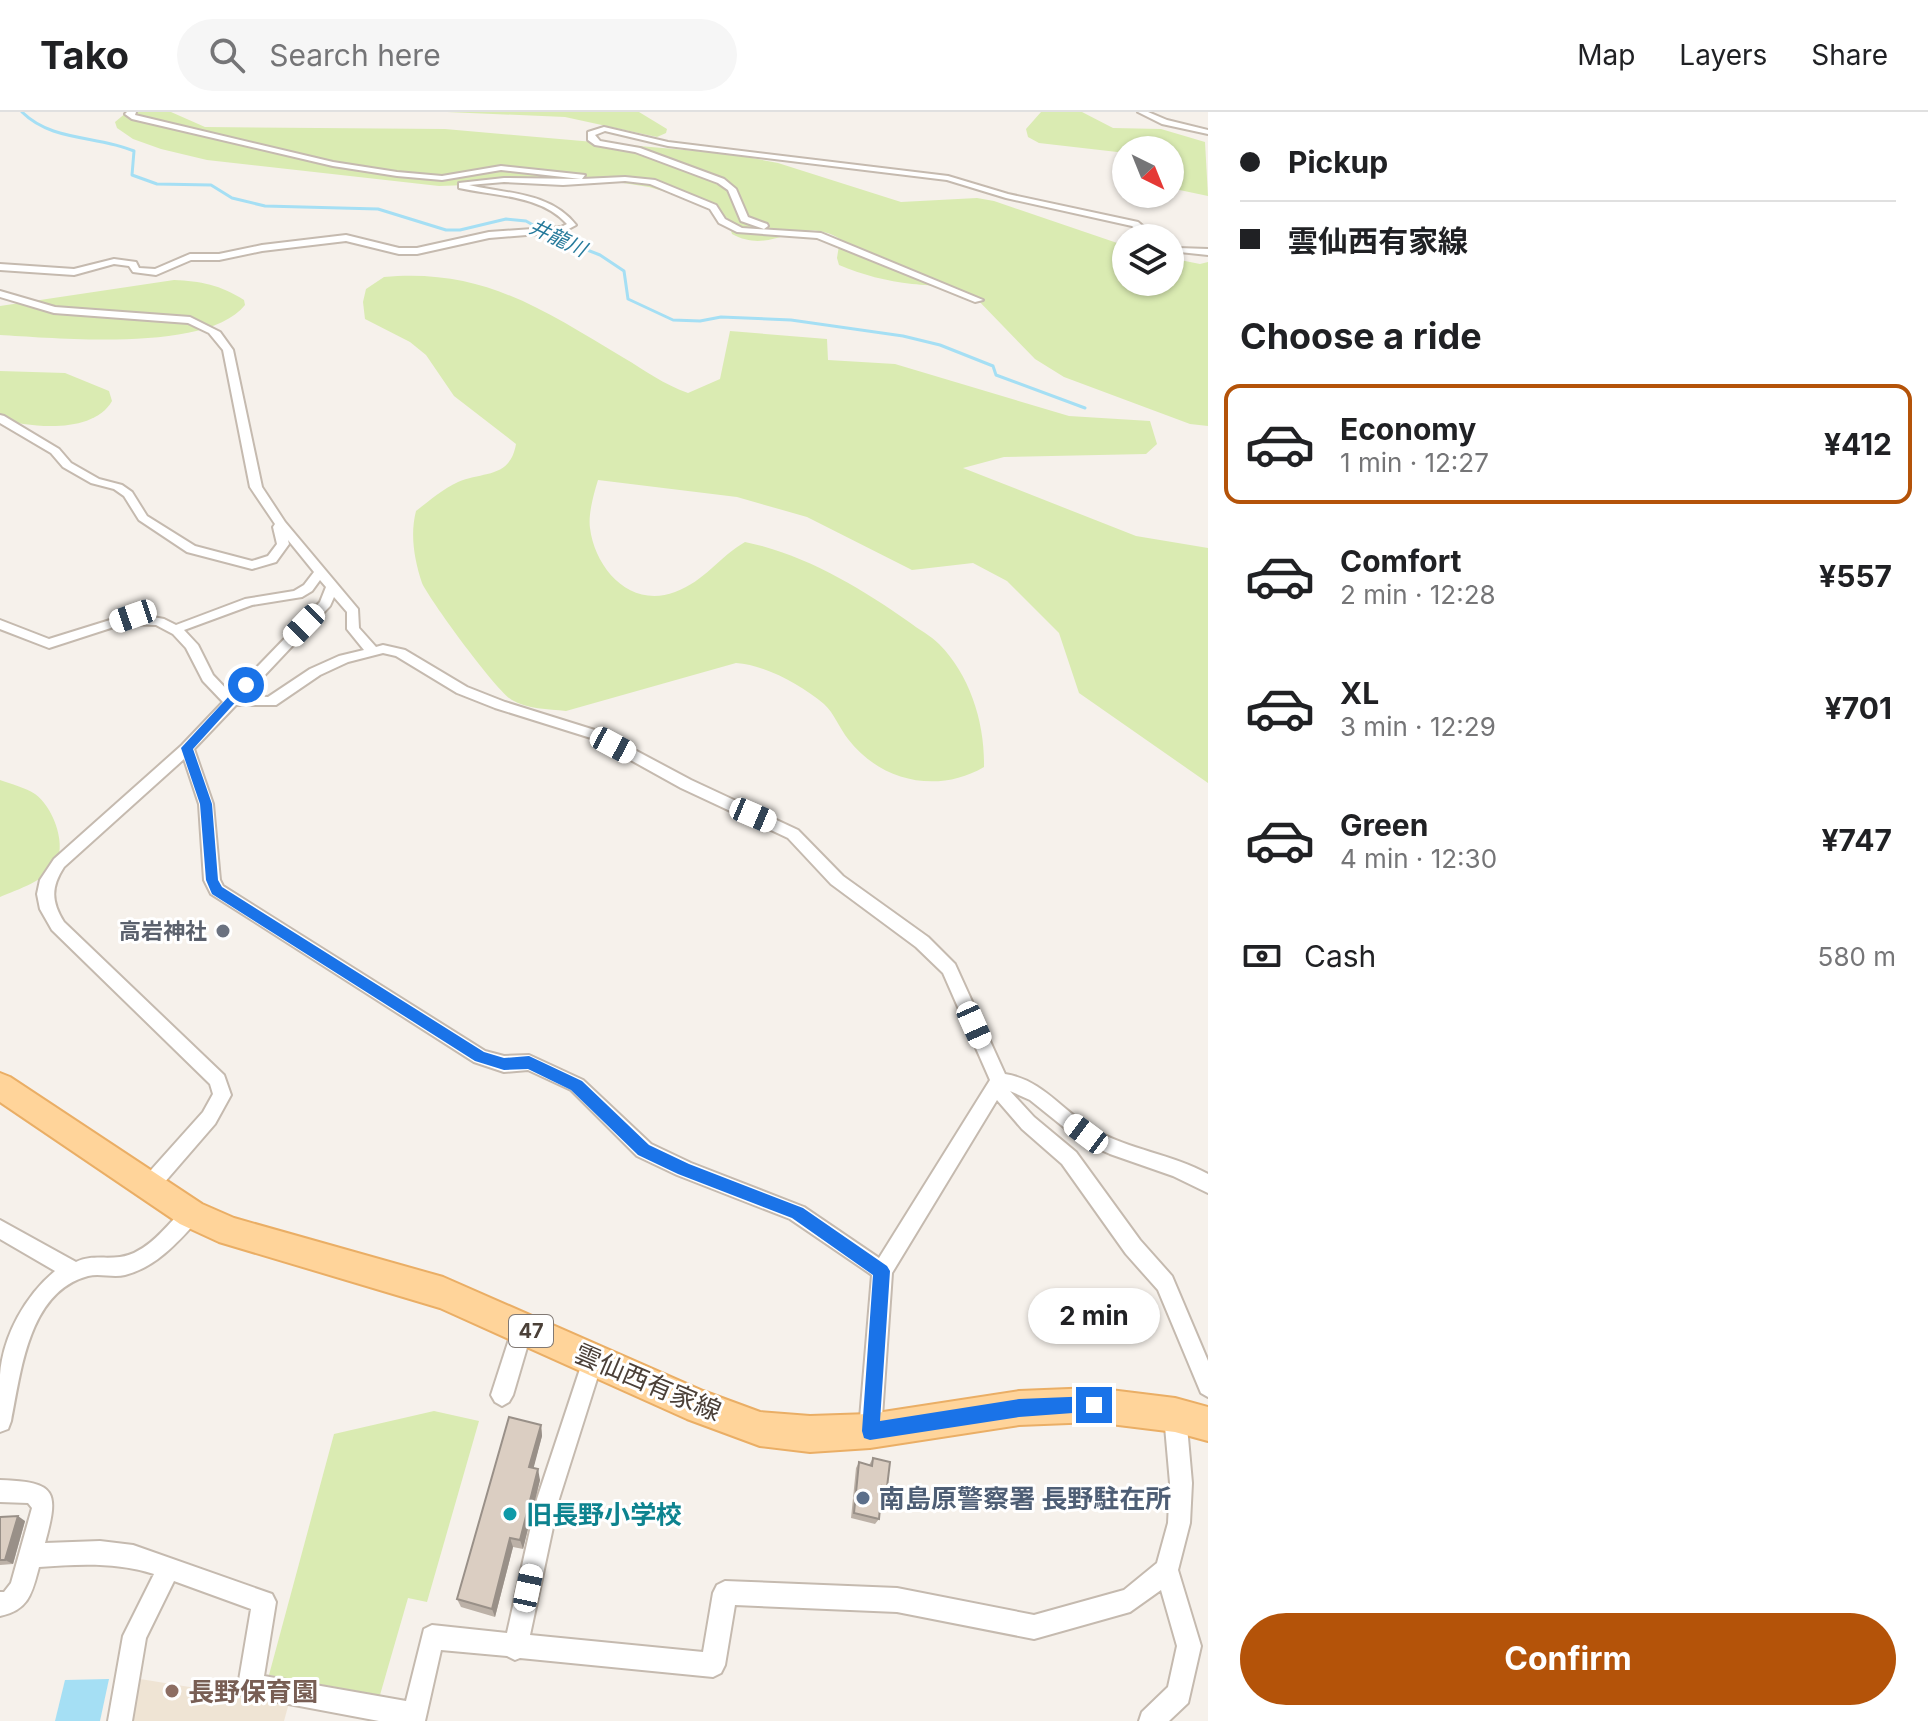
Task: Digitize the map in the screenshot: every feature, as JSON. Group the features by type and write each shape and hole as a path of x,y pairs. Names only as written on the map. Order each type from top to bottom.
{"main road":[{"name":"雲仙西有家線","path":"0,1086 191,1214 230,1232 443,1293 699,1407 760,1429 810,1434 870,1431 1019,1408 1094,1405 1192,1419"}],"street":[{"path":"132,112 129,114 132,117 230,141 385,173 442,178 501,168 524,168 599,179"},
{"path":"1142,112 1165,122 1208,132"},
{"path":"978,300 830,239 744,219 732,189 721,181 637,150 598,143 591,138 591,134 604,129 668,144 948,178 1006,196 1135,224"},
{"path":"0,267 31,266 59,272 84,271 112,260 126,261 133,264 136,270 156,272 190,257 219,257 262,248 346,238 399,251 417,251 489,235 563,229 572,225 565,217 514,194 462,186 463,183 504,180 563,183 638,179 713,207 725,224 747,232 797,233"},
{"path":"1184,251 1208,252"},
{"path":"0,294 54,310 190,320 211,327 228,350 256,487 281,524 353,612 353,629 372,651"},
{"path":"0,418 55,451 67,465 95,481 118,487 128,494 143,518 191,549 243,564 261,564 272,559 283,544 278,532 281,524"},
{"path":"173,630 249,602 298,594 308,588 321,570"},
{"path":"150,1185 209,1118 222,1095 218,1080 58,926 46,908 43,894 47,880 59,863 187,748 229,700 326,603 331,588"},
{"path":"0,624 49,644 133,616 148,618 173,630 190,644 207,676 229,700 271,702 315,672 372,651 392,650 462,690 596,735 686,784 793,834 837,880 922,942 949,969 998,1084 1028,1123 1069,1158 1133,1247 1165,1283 1208,1386"},
{"path":"187,748 206,804 212,880 217,890 480,1057 504,1064 529,1062 577,1085 644,1150 797,1213 882,1271"},
{"path":"998,1084 1029,1087 1086,1134 1129,1154 1190,1172 1208,1184"},
{"path":"870,1431 882,1271 998,1084"},
{"path":"0,1421 23,1326 33,1306 74,1271 90,1266 133,1263 156,1250 191,1214"},
{"path":"0,1229 74,1271"},
{"path":"502,1395 523,1327"},
{"path":"515,1648 548,1499 593,1360"},
{"path":"1151,1721 1179,1694 1189,1646 1167,1570 1179,1523 1181,1483 1192,1419"},
{"path":"0,1491 32,1492 41,1500 43,1508 18,1596 11,1602 0,1604"},
{"path":"30,1556 106,1550 139,1556 264,1602 250,1686 415,1715 432,1637 515,1648 713,1665 725,1593 897,1600 1034,1627 1130,1600 1167,1570"},
{"path":"120,1721 135,1636 169,1568"}],"shaded area":[{"name":"長野保育園","path":"134,1678 289,1703 284,1721 126,1721"}],"green space":[{"path":"127,112 171,112 205,127 445,129 731,154 778,163 901,202 977,198 994,201 1112,241 1112,296 1184,296 1184,261 1208,262 1208,426 1190,424 1064,377 1035,359 973,295 951,288 884,279 839,265 840,239 825,232 811,230 774,239 747,240 732,234 727,218 698,201 649,187 604,180 439,186 207,160 133,139 117,128 115,122"},
{"path":"447,112 639,112 667,129 666,133 657,137 565,117"},
{"path":"1041,112 1082,112 1113,128 1161,129 1205,142 1208,196 1184,191 1184,136 1112,136 1112,151 1039,143 1028,137 1026,129"},
{"path":"384,277 452,279 511,296 688,393 720,379 730,331 827,339 828,360 895,364 1069,416 1150,421 1157,444 1146,454 1004,457 963,468 1136,536 1208,548 1208,783 1079,693 1059,633 1007,581 973,563 912,570 807,517 737,497 598,480 590,516 593,543 607,571 630,590 659,596 675,592 695,582 745,542 789,555 831,574 932,638 950,656 974,701 982,734 984,767 948,780 929,781 893,774 861,754 828,708 815,697 783,677 736,663 566,711 531,707 512,700 479,664 427,592 417,565 413,529 416,511 458,482 502,469 513,455 516,444 454,396 426,355 410,342 365,319 363,302 366,289"},
{"path":"174,280 219,287 244,300 245,305 226,320 199,330 166,336 93,339 0,335 0,306"},
{"path":"0,371 65,373 109,391 112,401 103,412 77,424 28,425 0,419"},
{"path":"0,780 27,790 41,800 56,824 60,844 57,861 46,874 32,884 0,897"},
{"path":"434,1411 479,1421 427,1602 408,1598 380,1695 269,1675 334,1434"}],"water":[{"path":"109,1679 100,1721 55,1721 65,1680"}],"building":[{"name":"旧長野小学校","path":"509,1417 541,1425 529,1467 538,1469 520,1540 510,1538 492,1609 457,1599"},
{"name":"南島原警察署 長野駐在所","path":"873,1458 890,1462 887,1487 882,1486 879,1519 854,1513 859,1462 872,1466"},
{"path":"18,1516 5,1560 0,1560 0,1517"}],"waterway":[{"name":"井龍川","path":"22,112 34,122 61,133 134,151 132,175 157,184 211,185 232,198 265,206 378,209 446,230 460,230 506,219 526,221 556,238 600,255 624,271 628,299 673,320 700,321 721,317 791,320 903,336 940,345 993,366 996,375 1085,408"}],"place":[{"name":"高岩神社","path":"223,931"},
{"name":"南島原警察署 長野駐在所","path":"863,1498"},
{"name":"旧長野小学校","path":"510,1514"},
{"name":"長野保育園","path":"172,1691"}],"route":[{"path":"246,685 187,748 206,804 212,880 217,890 480,1057 504,1064 529,1062 577,1085 644,1150 797,1213 882,1271 870,1431 1019,1408 1094,1405"}]}
